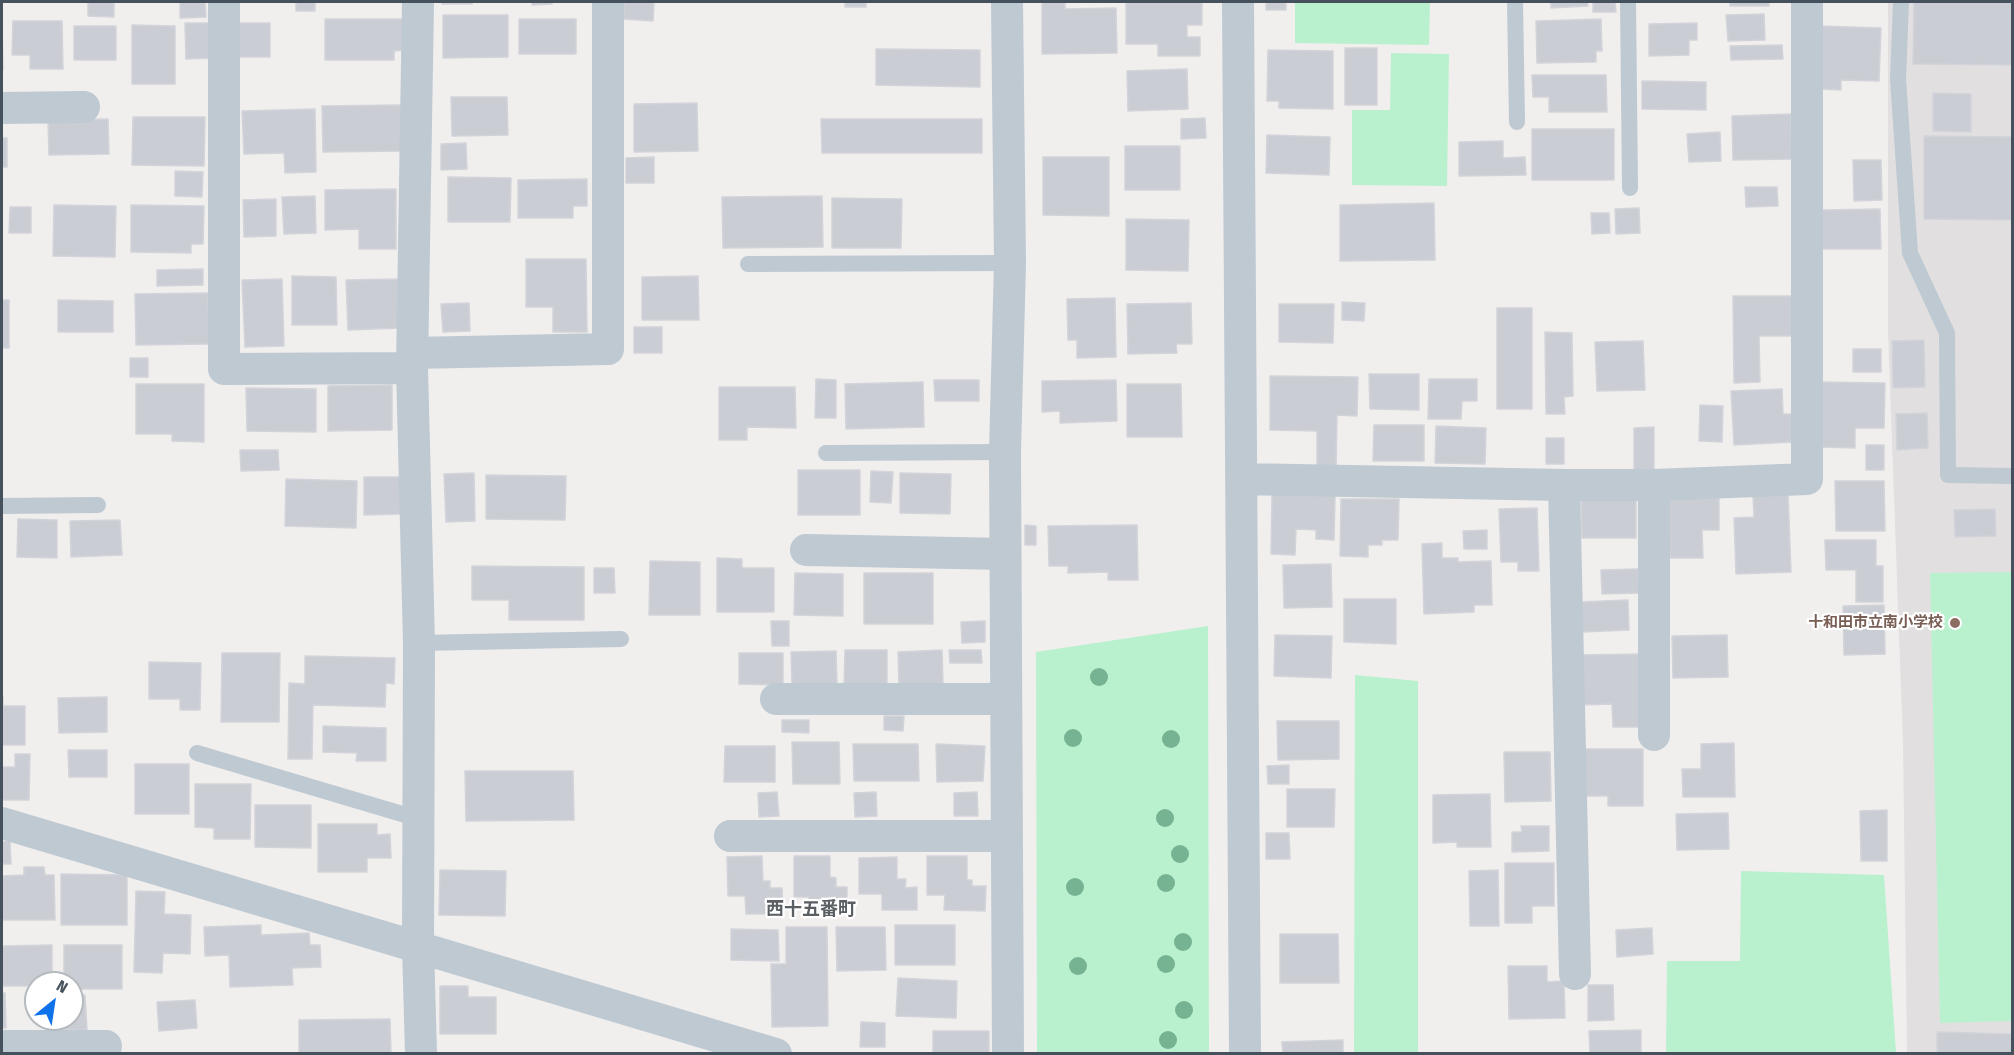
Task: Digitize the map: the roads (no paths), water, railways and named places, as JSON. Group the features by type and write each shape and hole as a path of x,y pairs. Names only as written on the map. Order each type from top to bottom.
{"street":[{"path":"224,2 224,369 608,349 608,2"},
{"path":"418,2 413,360 421,1053"},
{"path":"1007,2 1010,263 1005,453 1008,1053"},
{"path":"1238,2 1245,1053"},
{"path":"1242,479 1564,485 1654,485 1806,479 1807,2"},
{"path":"2,108 84,107"},
{"path":"1564,485 1575,974"},
{"path":"1654,485 1654,735"},
{"path":"806,550 1005,554"},
{"path":"776,699 1005,699"},
{"path":"2,823 776,1053"},
{"path":"730,836 1006,836"},
{"path":"2,1046 106,1046"}],"lane":[{"path":"1515,2 1517,122"},
{"path":"1628,2 1630,188"},
{"path":"1901,2 1898,79 1910,253 1947,333 1948,475 2013,476"},
{"path":"748,264 1010,263"},
{"path":"826,453 1005,453"},
{"path":"2,506 98,505"},
{"path":"418,643 621,639"},
{"path":"197,753 418,819"}],"place":[{"name":"十和田市立南小学校","path":"1955,623"}],"district":[{"name":"西十五番町","path":"811,910"}]}
